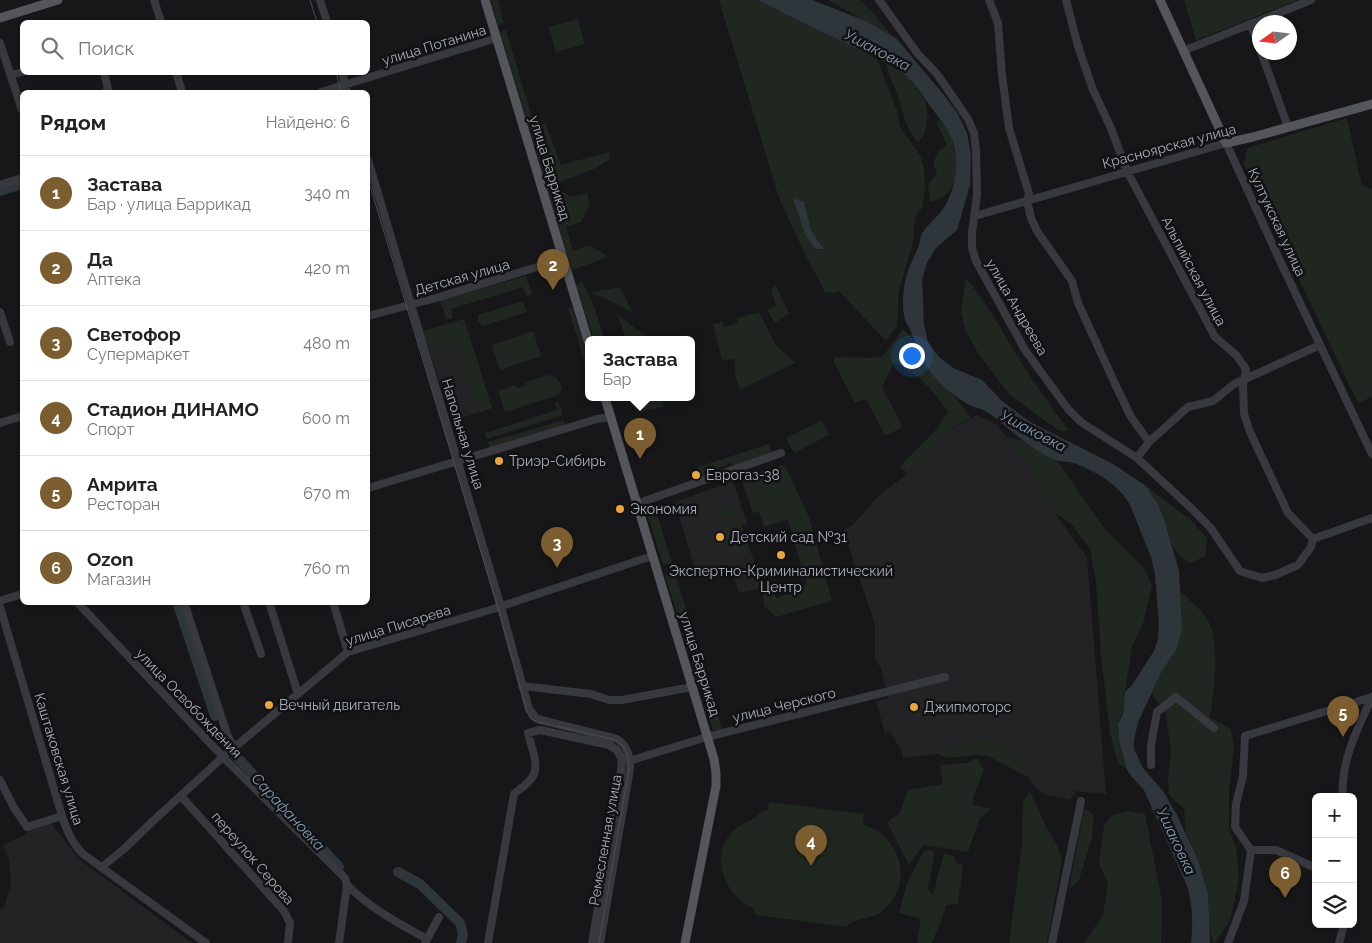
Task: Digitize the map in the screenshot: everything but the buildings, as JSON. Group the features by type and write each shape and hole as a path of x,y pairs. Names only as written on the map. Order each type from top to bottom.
{"main road":[{"path":"0,18 58,0"},
{"name":"улица Баррикад","path":"485,0 587,336"},
{"name":"Култукская улица","path":"1160,0 1226,143"},
{"name":"Красноярская улица","path":"1226,143 1253,138 1372,104"},
{"name":"улица Баррикад","path":"606,401 708,737 716,774 716,786 685,943"}],"street":[{"path":"154,0 160,20"},
{"path":"320,0 326,20"},
{"name":"улица Андреева","path":"879,0 918,54 937,74 968,119 974,133 976,150 977,195 972,248 976,261 1025,350 1074,416 1137,458 1210,527 1240,571 1262,578 1275,575 1298,565 1311,547 1312,539"},
{"path":"989,0 998,23 1009,128 1029,194 1027,201 1031,218 1037,231 1072,281 1078,303 1131,417 1149,442"},
{"name":"Альпийская улица","path":"1066,0 1078,46 1093,90 1110,126 1126,171 1215,337 1236,355 1246,369 1243,386 1244,414 1250,432 1288,513 1312,539"},
{"path":"1183,51 1311,0"},
{"path":"1250,24 1252,29"},
{"name":"улица Потанина","path":"346,89 497,38"},
{"path":"0,43 20,104"},
{"path":"1264,60 1288,128"},
{"path":"11,75 20,73"},
{"path":"105,75 107,90"},
{"path":"177,75 181,90"},
{"path":"343,75 346,89"},
{"name":"Красноярская улица","path":"975,216 1226,143"},
{"name":"Култукская улица","path":"1226,143 1372,454"},
{"name":"Напольная улица","path":"370,167 501,607 522,686 533,716"},
{"path":"0,185 20,179"},
{"name":"Детская улица","path":"370,315 563,259"},
{"path":"0,312 10,342"},
{"path":"1137,458 1149,442 1188,407 1213,401 1234,384 1245,378 1272,368 1320,344"},
{"path":"0,423 20,417"},
{"path":"370,487 597,419 611,417"},
{"path":"636,504 781,453"},
{"path":"1312,539 1372,518"},
{"name":"улица Писарева","path":"102,867 223,757 348,652 501,607 652,556"},
{"path":"0,601 20,595"},
{"name":"улица Освобождения","path":"80,605 223,757 345,878 347,885 360,898 426,941"},
{"name":"улица Освобождения","path":"185,605 226,734 234,748"},
{"path":"244,605 261,654"},
{"path":"270,605 298,694"},
{"path":"334,605 348,652"},
{"name":"Каштаковская улица","path":"0,607 62,816 74,846 206,943"},
{"name":"улица Черского","path":"626,760 708,737 945,677"},
{"path":"522,686 591,694 608,700 622,700 692,687"},
{"path":"1151,765 1151,745 1157,712 1176,697 1214,728"},
{"path":"1228,943 1244,901 1251,850 1235,827 1236,804 1243,776 1245,736 1372,697"},
{"path":"1343,793 1342,783 1350,750 1372,697"},
{"name":"Ремесленная улица","path":"533,716 537,719 611,737 622,742 629,775 600,943"},
{"path":"488,943 514,794 531,780 535,773 535,763 528,733 540,730 609,746 617,750 626,760"},
{"name":"Ремесленная улица","path":"592,943 626,760"},
{"path":"0,780 13,806 27,827 62,816"},
{"name":"переулок Серова","path":"182,796 284,912 290,923 288,943"},
{"path":"1052,943 1081,801"},
{"path":"1251,850 1276,850 1312,866"},
{"path":"339,943 347,885"},
{"path":"426,941 439,917"},
{"path":"1339,943 1343,928"}],"shaded area":[{"path":"491,0 498,0 504,23 498,25"},
{"path":"719,0 758,0 869,54 878,61 897,111 900,127 920,155 924,168 925,189 922,208 915,218 913,241 899,291 897,326 886,341 839,291 836,293 825,292 804,252 779,198"},
{"path":"828,0 860,0 891,35"},
{"path":"1184,0 1298,0 1260,15 1252,15 1252,18 1196,40"},
{"path":"578,19 585,44 556,52 549,27"},
{"path":"506,30 535,127 546,124 561,165 609,152 610,159 596,168 553,185 571,197 587,193 590,204 581,222 566,227 573,251 588,245 605,254 606,258 572,270 500,32"},
{"path":"886,62 906,74 925,99 928,114 924,135 918,142 908,127"},
{"path":"1347,118 1362,186 1372,189 1372,397 1358,403 1244,164 1247,148"},
{"path":"941,121 949,133 953,144 956,162 955,179 947,193 940,199 930,202 928,185 937,173 933,163 938,152 947,145 936,122"},
{"path":"526,276 532,294 526,296 523,287 451,309 453,318 446,320 440,300"},
{"path":"966,278 992,315 1031,378 1069,431 1059,431 1009,394 978,353 965,329 961,311"},
{"path":"582,282 588,293 604,336 593,336 576,284"},
{"path":"775,284 789,313 775,323 767,310 776,306 771,290"},
{"path":"620,287 633,313 603,297 588,293"},
{"path":"523,301 527,312 482,326 478,321 478,315"},
{"path":"572,307 585,349 585,363 568,308"},
{"path":"759,312 775,344 795,363 741,389 735,375 735,359 722,360 713,324 722,322 724,327 738,323 737,318"},
{"path":"618,315 644,336 625,336"},
{"path":"464,319 492,408 452,421 423,331"},
{"path":"464,319 492,408 480,412 457,344 430,352 423,331"},
{"path":"903,329 914,341 918,352 932,374 949,390 971,417 946,431 926,456 908,473 899,467 934,432 948,412 925,383 911,372 894,363 882,387 903,427 885,436 866,399 855,403 834,363 834,357 873,358 883,356"},
{"path":"533,331 541,356 500,370 492,345"},
{"path":"548,375 558,379 562,389 558,395 505,412 498,391 515,385 519,388 525,386 527,382"},
{"path":"640,401 662,401 664,406 643,411"},
{"path":"555,402 560,404 563,415 487,439 485,433 557,410"},
{"path":"977,415 997,425 1020,452 1032,470 1054,512 1087,557 1106,794 1076,791 1070,800 1046,795 1036,788 1013,752 970,742 937,754 903,758 901,750 890,732 885,733 876,702 888,698 881,668 875,660 875,624 843,530 853,525 878,496 908,473 926,456 946,431"},
{"path":"564,420 565,426 490,448 488,442"},
{"path":"822,420 829,435 794,453 786,438"},
{"path":"1008,437 1023,441 1057,461 1105,529 1143,567 1152,585 1144,621 1132,647 1124,705 1118,725 1119,742 1127,770 1118,763 1110,733 1101,655 1096,582 1090,549 1072,525 1054,512 1032,470"},
{"path":"769,444 772,452 735,467 730,463 718,468 717,473 702,478 698,467"},
{"path":"782,465 786,468 809,517 832,601 776,617 764,606 763,588 772,586 776,598 790,594 807,583 788,521 764,527 759,512 753,513 741,478"},
{"path":"733,481 747,524 742,526 763,588 739,593 731,569 698,580 675,502"},
{"path":"1146,486 1191,520 1207,539 1205,556 1191,563 1178,554 1172,544 1164,517"},
{"path":"732,502 737,516 720,522 716,507"},
{"path":"655,507 672,563 663,565 646,510"},
{"path":"739,520 749,551 730,557 721,526"},
{"path":"675,572 722,729 713,730 665,575"},
{"path":"1180,591 1202,612 1211,629 1214,640 1215,667 1210,717 1231,729 1234,749 1229,788 1229,829 1236,848 1239,879 1230,921 1215,943 1213,943 1209,926 1208,894 1198,860 1186,834 1184,808 1169,794 1168,777 1171,753 1166,713 1152,694 1163,669 1177,649 1182,629"},
{"path":"980,740 999,743 1005,746 1016,756 1030,778 988,756 973,755 949,758 937,754"},
{"path":"977,758 984,770 973,797 973,805 991,809 979,820 968,852 923,845 909,865 887,822 899,814 908,790 943,784 940,765 967,763"},
{"path":"1030,792 1057,845 1062,861 1047,943 1009,943 1022,845 1023,801"},
{"path":"769,802 864,814 863,824 883,835 891,844 900,864 901,875 899,885 896,895 890,904 877,915 854,922 846,927 756,915 753,908 734,894 728,885 721,863 722,851 733,831 756,817 762,811 767,811"},
{"path":"1084,808 1094,815 1092,838 1079,880 1069,889"},
{"path":"1128,811 1145,814 1162,901 1161,943 1084,943 1103,915 1108,884 1099,864 1104,825 1112,815"},
{"path":"50,822 80,860 192,943 0,943 0,909 4,907 11,883 9,860 3,845 27,834 28,829"},
{"path":"925,849 935,852 928,889 933,895 944,853 955,857 956,863 963,865 958,904 947,905 932,943 917,943 921,919 899,913 907,883"}],"water":[{"name":"Ушаковка","path":"758,0 812,0 866,21 896,38 944,95 958,114 967,133 971,155 970,185 957,230 936,248 927,263 922,280 924,325 928,342 939,357 953,368 982,380 1002,401 1030,422 1113,464 1146,486 1158,504 1164,518 1179,571 1182,629 1177,649 1163,669 1138,722 1134,749 1143,768 1163,791 1177,815 1198,860 1208,894 1210,943 1191,943 1192,914 1187,886 1144,790 1127,770 1119,741 1118,724 1123,714 1125,692 1132,685 1154,651 1158,639 1159,623 1155,574 1151,557 1130,505 1120,491 1098,475 1072,462 1055,460 1038,451 990,414 952,394 928,369 919,354 905,320 903,293 906,276 921,235 944,207 953,186 956,160 950,135 910,79 894,66"},
{"path":"793,198 804,202 811,231 824,249 815,249 805,234"}],"waterway":[{"name":"Сарафановка","path":"0,191 20,185"},
{"name":"Сарафановка","path":"178,605 215,716"},
{"name":"Сарафановка","path":"234,754 339,867"},
{"name":"Сарафановка","path":"398,872 420,884 460,923 463,934 461,943"}],"tram line":[{"path":"310,0 316,20"},
{"path":"337,75 340,90"},
{"path":"370,186 498,608 527,712 531,719 539,722 616,740 623,746 628,756 629,769 599,943"}],"place":[{"name":"Да","path":"553,290"},
{"name":"Застава","path":"640,459"},
{"name":"Триэр-Сибирь","path":"499,461"},
{"name":"Еврогаз-38","path":"696,475"},
{"name":"Экономия","path":"620,509"},
{"name":"Детский сад №31","path":"720,537"},
{"name":"Экспертно-Криминалистический Центр","path":"781,555"},
{"name":"Светофор","path":"557,568"},
{"name":"Вечный двигатель","path":"269,705"},
{"name":"Джипмоторс","path":"914,707"},
{"name":"Амрита","path":"1343,737"},
{"name":"Стадион ДИНАМО","path":"811,866"},
{"name":"Ozon","path":"1285,898"}]}
